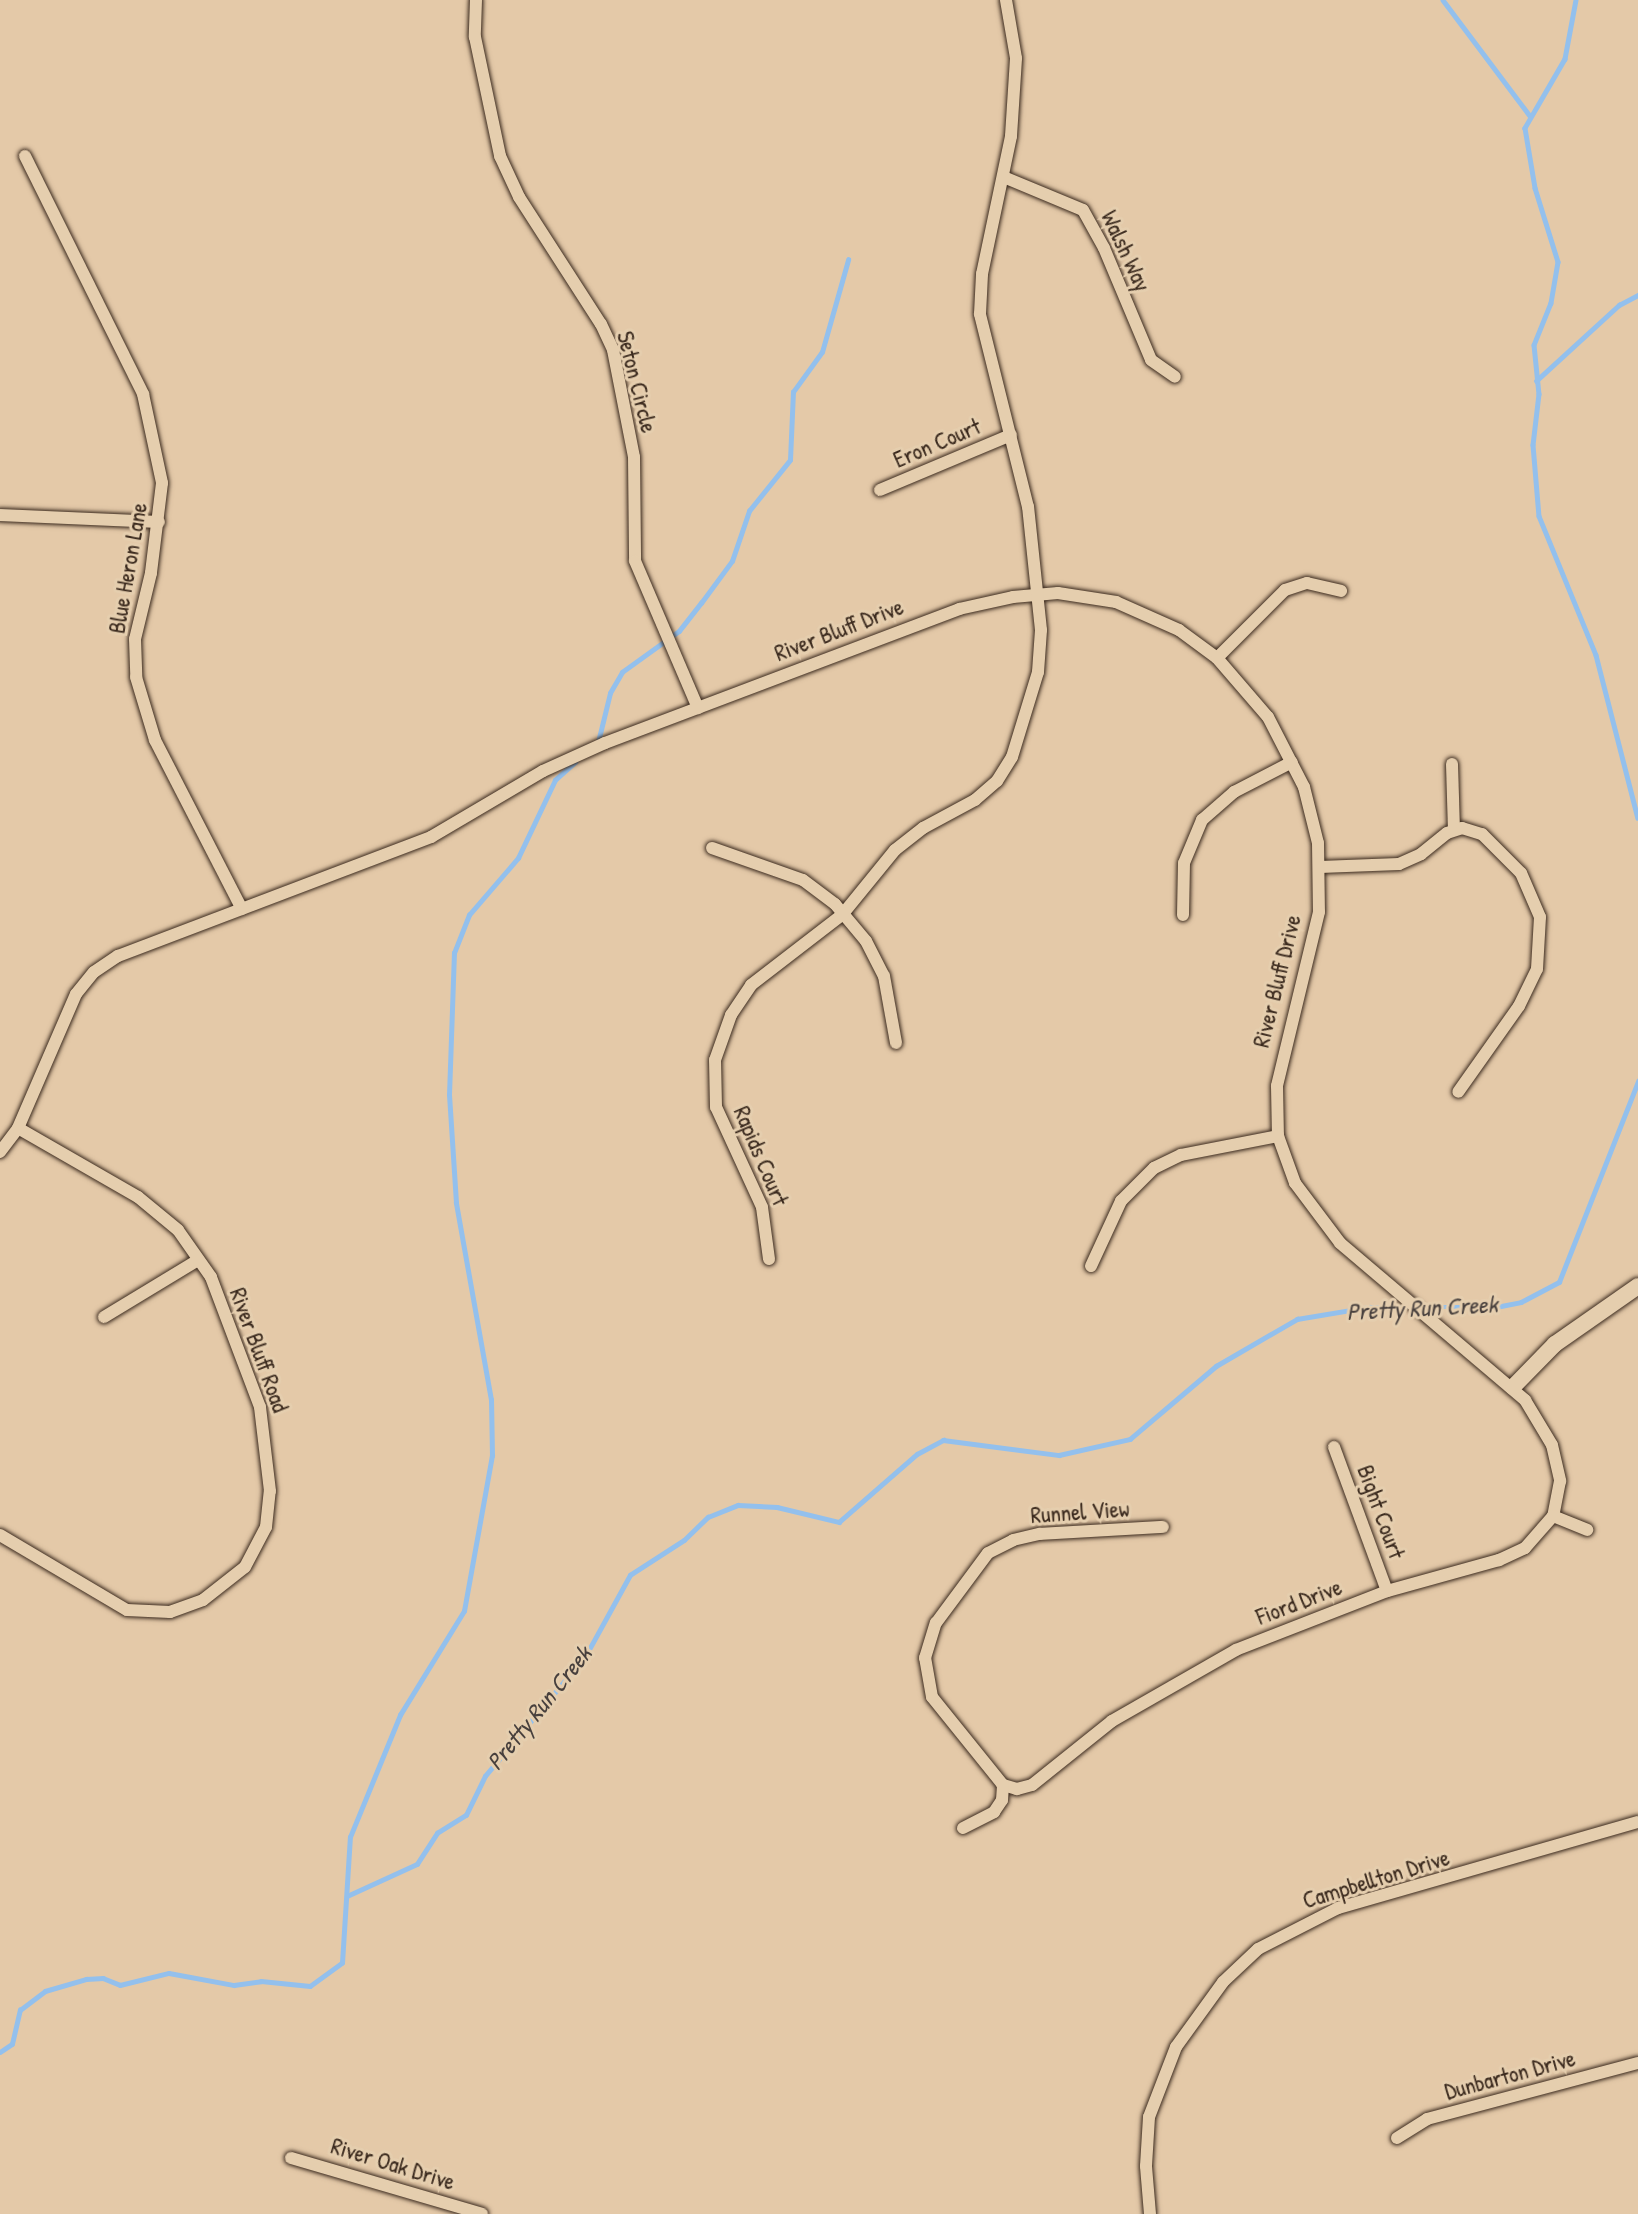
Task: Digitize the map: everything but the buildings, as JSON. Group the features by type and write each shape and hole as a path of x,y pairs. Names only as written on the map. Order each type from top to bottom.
{"street":[{"name":"Seton Circle","path":"476,0 475,37 500,156 519,197 601,324 613,350 634,457 635,561 698,708"},
{"path":"1006,0 1016,58 1006,178 982,274 980,314 1028,507 1037,595"},
{"name":"Blue Heron Lane","path":"25,156 98,310 143,394 161,463 159,523 135,639 141,702 155,740 242,909"},
{"name":"Walsh Way","path":"1006,178 1083,210 1104,248 1151,360 1175,377"},
{"name":"Eron Court","path":"880,490 1012,435"},
{"path":"0,515 159,523"},
{"path":"1217,658 1285,590 1307,583 1341,591"},
{"name":"River Bluff Drive","path":"242,909 400,851 471,816 543,771 698,708 960,609 1037,595 1077,594 1125,605 1179,630 1217,658 1268,718 1292,762 1313,820 1320,867 1315,934 1280,1063 1278,1136 1295,1182 1326,1228 1513,1387"},
{"name":"Rapids Court","path":"769,1259 762,1207 716,1107 715,1060 731,1015 751,985 842,915 895,850 923,828 975,800 1005,769 1038,673 1041,629 1037,595"},
{"path":"1182,915 1184,863 1202,820 1234,792 1292,762"},
{"path":"1452,764 1454,830"},
{"path":"1320,867 1399,864 1454,830 1482,834 1510,859 1536,902 1542,932 1537,969 1520,1006 1458,1092"},
{"path":"712,848 803,880 825,895 866,941 884,976 896,1043"},
{"path":"0,1152 18,1128 69,1006 94,972 118,956 242,909"},
{"name":"River Bluff Road","path":"0,1535 86,1588 141,1613 184,1608 235,1578 245,1567 269,1514 268,1444 260,1407 211,1277 178,1230 153,1207 18,1128"},
{"path":"1091,1266 1121,1201 1154,1168 1181,1155 1278,1136"},
{"path":"104,1317 198,1260"},
{"path":"1513,1387 1555,1344 1638,1286"},
{"name":"Fiord Drive","path":"1003,1785 1017,1789 1032,1785 1112,1721 1191,1672 1293,1625 1387,1591 1499,1560 1531,1544 1553,1516 1560,1493 1557,1461 1540,1421 1513,1387"},
{"name":"Bight Court","path":"1334,1447 1387,1591"},
{"path":"1553,1516 1587,1530"},
{"name":"Runnel View","path":"1003,1785 932,1697 925,1658 936,1623 988,1553 1013,1540 1163,1527"},
{"path":"962,1828 994,1812 1002,1800 1003,1785"},
{"name":"Campbellton Drive","path":"1150,2214 1146,2166 1149,2117 1176,2047 1223,1982 1258,1949 1338,1908 1638,1822"},
{"name":"Dunbarton Drive","path":"1397,2138 1427,2119 1638,2063"},
{"name":"River Oak Drive","path":"291,2158 482,2214"}],"waterway":[{"path":"1443,0 1530,116"},
{"path":"1576,0 1565,59 1525,128 1535,188 1558,262 1551,303 1534,345 1539,394 1533,445 1539,516 1596,655 1638,818"},
{"path":"598,742 610,693 622,672 679,631 732,561 749,511 790,460 793,392 822,352 848,260"},
{"path":"1536,381 1619,305 1638,295"},
{"path":"0,2052 12,2044 20,2010 45,1991 86,1979 103,1978 120,1985 169,1973 234,1985 261,1981 310,1986 342,1963 350,1837 400,1715 464,1611 492,1456 491,1400 456,1203 449,1095 454,953 469,915 518,858 555,780 575,762"},
{"name":"Pretty Run Creek","path":"1421,1307 1496,1307 1521,1302 1559,1282 1638,1081"},
{"name":"Pretty Run Creek","path":"347,1896 417,1864 437,1833 466,1815 485,1776 586,1655 630,1575 684,1540 708,1517 738,1505 777,1507 839,1522 917,1454 943,1440 1059,1455 1130,1439 1216,1366 1297,1319 1369,1307 1412,1307"}]}
